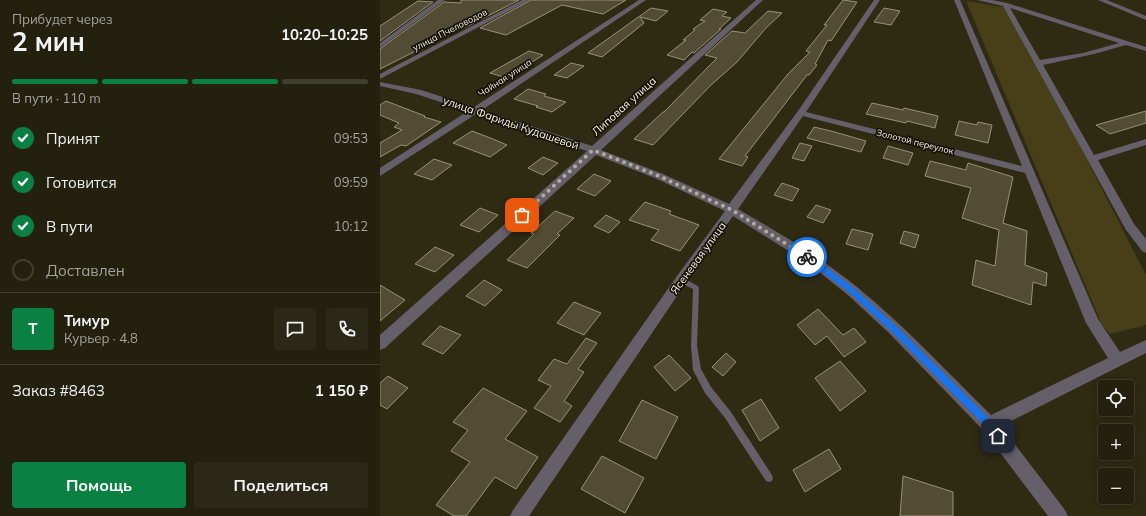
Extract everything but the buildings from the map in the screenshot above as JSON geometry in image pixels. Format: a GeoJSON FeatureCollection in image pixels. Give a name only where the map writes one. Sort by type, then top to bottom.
{"type":"FeatureCollection","features":[{"type":"Feature","properties":{"kind":"street"},"geometry":{"type":"LineString","coordinates":[[380,46],[442,0]]}},
{"type":"Feature","properties":{"kind":"street","name":"улица Пчеловодов"},"geometry":{"type":"LineString","coordinates":[[380,76],[527,0]]}},
{"type":"Feature","properties":{"kind":"street","name":"Чайная улица"},"geometry":{"type":"LineString","coordinates":[[380,173],[643,0]]}},
{"type":"Feature","properties":{"kind":"street","name":"Липовая улица"},"geometry":{"type":"LineString","coordinates":[[380,344],[760,0]]}},
{"type":"Feature","properties":{"kind":"street","name":"Ясеневая улица"},"geometry":{"type":"LineString","coordinates":[[519,516],[681,280],[802,113],[876,0]]}},
{"type":"Feature","properties":{"kind":"street"},"geometry":{"type":"LineString","coordinates":[[957,0],[1093,323],[1117,359]]}},
{"type":"Feature","properties":{"kind":"street"},"geometry":{"type":"LineString","coordinates":[[980,0],[1005,4],[1146,49]]}},
{"type":"Feature","properties":{"kind":"street"},"geometry":{"type":"LineString","coordinates":[[1101,0],[1146,18]]}},
{"type":"Feature","properties":{"kind":"street"},"geometry":{"type":"LineString","coordinates":[[1005,4],[1130,227],[1146,248]]}},
{"type":"Feature","properties":{"kind":"street"},"geometry":{"type":"LineString","coordinates":[[1039,63],[1075,58],[1104,51],[1127,42]]}},
{"type":"Feature","properties":{"kind":"street","name":"улица Фариды Кудашевой"},"geometry":{"type":"LineString","coordinates":[[380,84],[418,92],[474,110],[593,150],[659,176],[732,210],[812,260],[853,291],[894,329],[989,424],[1059,516]]}},
{"type":"Feature","properties":{"kind":"street","name":"Золотой переулок"},"geometry":{"type":"LineString","coordinates":[[802,113],[1029,171]]}},
{"type":"Feature","properties":{"kind":"street"},"geometry":{"type":"LineString","coordinates":[[1091,159],[1146,142]]}},
{"type":"Feature","properties":{"kind":"street"},"geometry":{"type":"LineString","coordinates":[[989,424],[1117,359],[1146,346]]}},
{"type":"Feature","properties":{"kind":"lane"},"geometry":{"type":"LineString","coordinates":[[681,280],[696,288],[694,346],[697,370],[708,390],[728,415],[769,478]]}},
{"type":"Feature","properties":{"kind":"shaded area"},"geometry":{"type":"Polygon","coordinates":[[[966,1],[1009,8],[1146,275],[1146,325],[1110,334],[1102,325],[966,1]]]}},
{"type":"Feature","properties":{"kind":"way so far"},"geometry":{"type":"LineString","coordinates":[[522,215],[593,150],[659,176],[732,210],[807,257]]}},
{"type":"Feature","properties":{"kind":"route"},"geometry":{"type":"LineString","coordinates":[[807,257],[853,291],[894,329],[989,424],[998,436]]}}]}
